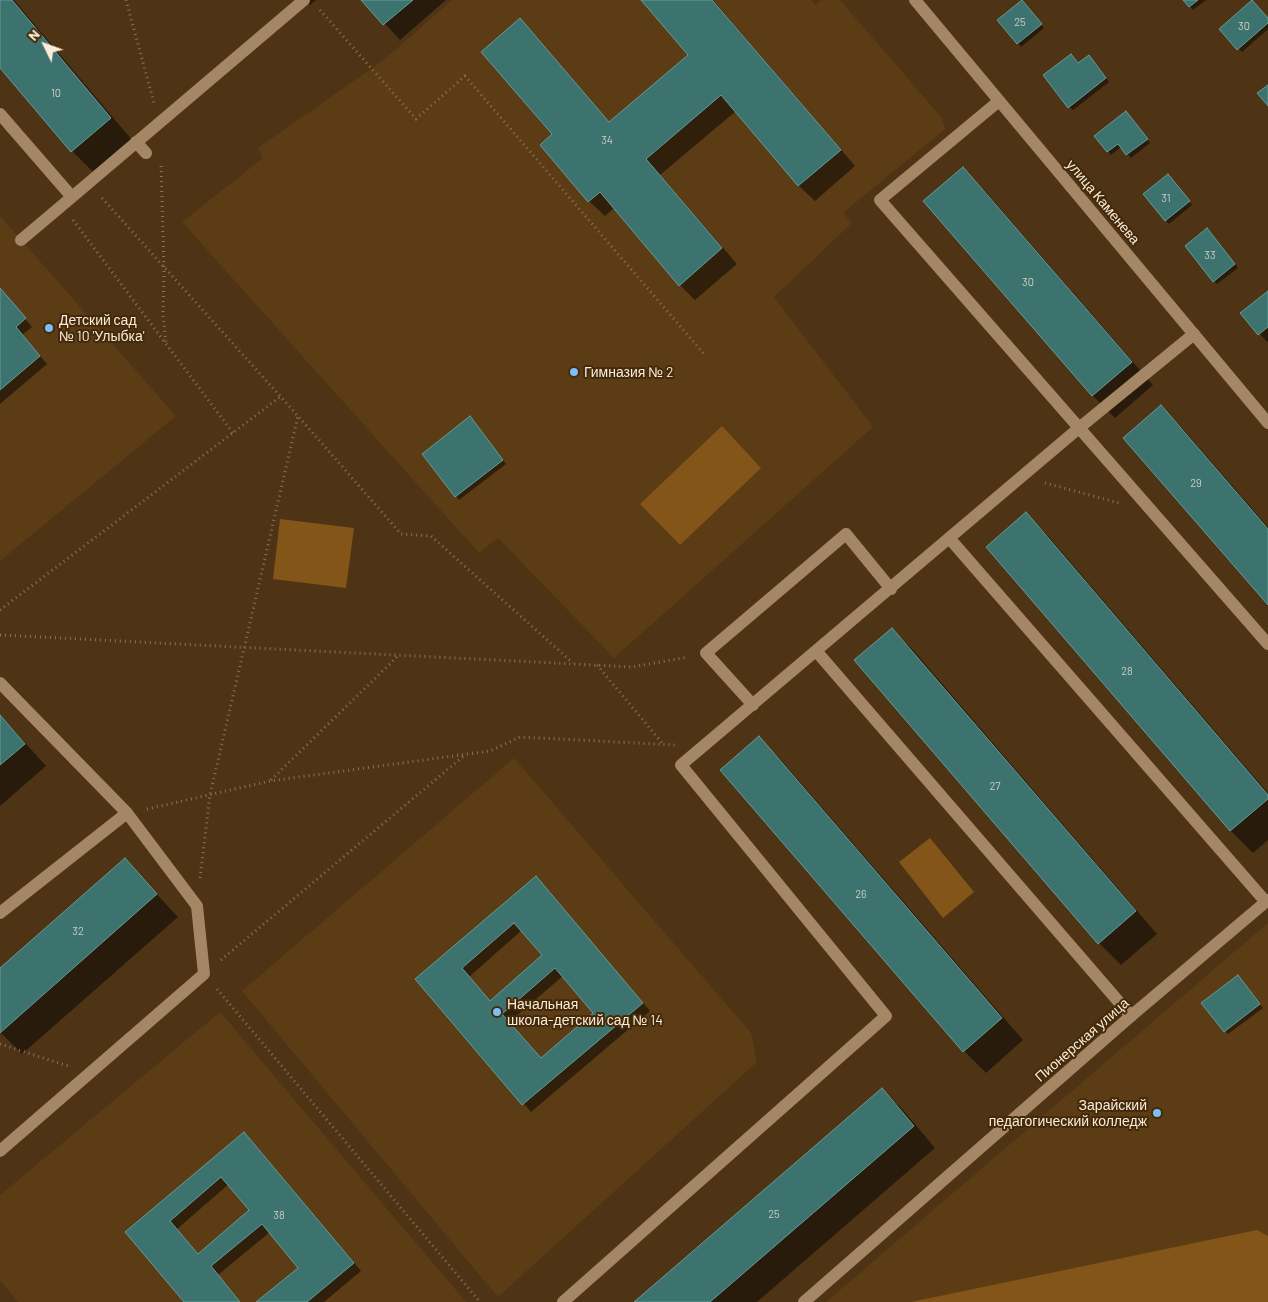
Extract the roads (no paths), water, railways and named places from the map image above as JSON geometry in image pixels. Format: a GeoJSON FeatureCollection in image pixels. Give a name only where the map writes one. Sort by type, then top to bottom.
{"type":"FeatureCollection","features":[{"type":"Feature","properties":{"kind":"main road"},"geometry":{"type":"LineString","coordinates":[[21,240],[304,0]]}},
{"type":"Feature","properties":{"kind":"main road","name":"улица Каменева"},"geometry":{"type":"LineString","coordinates":[[915,0],[1268,423]]}},
{"type":"Feature","properties":{"kind":"main road"},"geometry":{"type":"LineString","coordinates":[[999,101],[880,200],[1268,644]]}},
{"type":"Feature","properties":{"kind":"main road"},"geometry":{"type":"LineString","coordinates":[[0,114],[67,201]]}},
{"type":"Feature","properties":{"kind":"main road"},"geometry":{"type":"LineString","coordinates":[[136,142],[146,153]]}},
{"type":"Feature","properties":{"kind":"main road"},"geometry":{"type":"LineString","coordinates":[[563,1302],[886,1016],[681,765],[817,652],[1079,428],[1194,334]]}},
{"type":"Feature","properties":{"kind":"main road"},"geometry":{"type":"LineString","coordinates":[[753,705],[706,653],[846,534],[891,589]]}},
{"type":"Feature","properties":{"kind":"main road"},"geometry":{"type":"LineString","coordinates":[[950,539],[1267,901]]}},
{"type":"Feature","properties":{"kind":"main road"},"geometry":{"type":"LineString","coordinates":[[817,652],[1131,1016]]}},
{"type":"Feature","properties":{"kind":"main road"},"geometry":{"type":"LineString","coordinates":[[0,683],[127,813],[197,906],[204,974],[0,1151]]}},
{"type":"Feature","properties":{"kind":"main road"},"geometry":{"type":"LineString","coordinates":[[0,912],[127,813]]}},
{"type":"Feature","properties":{"kind":"main road","name":"Пионерская улица"},"geometry":{"type":"LineString","coordinates":[[804,1302],[1131,1016],[1267,901]]}},
{"type":"Feature","properties":{"kind":"place","name":"Детский сад № 10 'Улыбка'"},"geometry":{"type":"Point","coordinates":[49,328]}},
{"type":"Feature","properties":{"kind":"place","name":"Гимназия № 2"},"geometry":{"type":"Point","coordinates":[574,372]}},
{"type":"Feature","properties":{"kind":"place","name":"Начальная школа-детский сад № 14"},"geometry":{"type":"Point","coordinates":[497,1012]}},
{"type":"Feature","properties":{"kind":"place","name":"Зарайский педагогический колледж"},"geometry":{"type":"Point","coordinates":[1157,1113]}}]}
